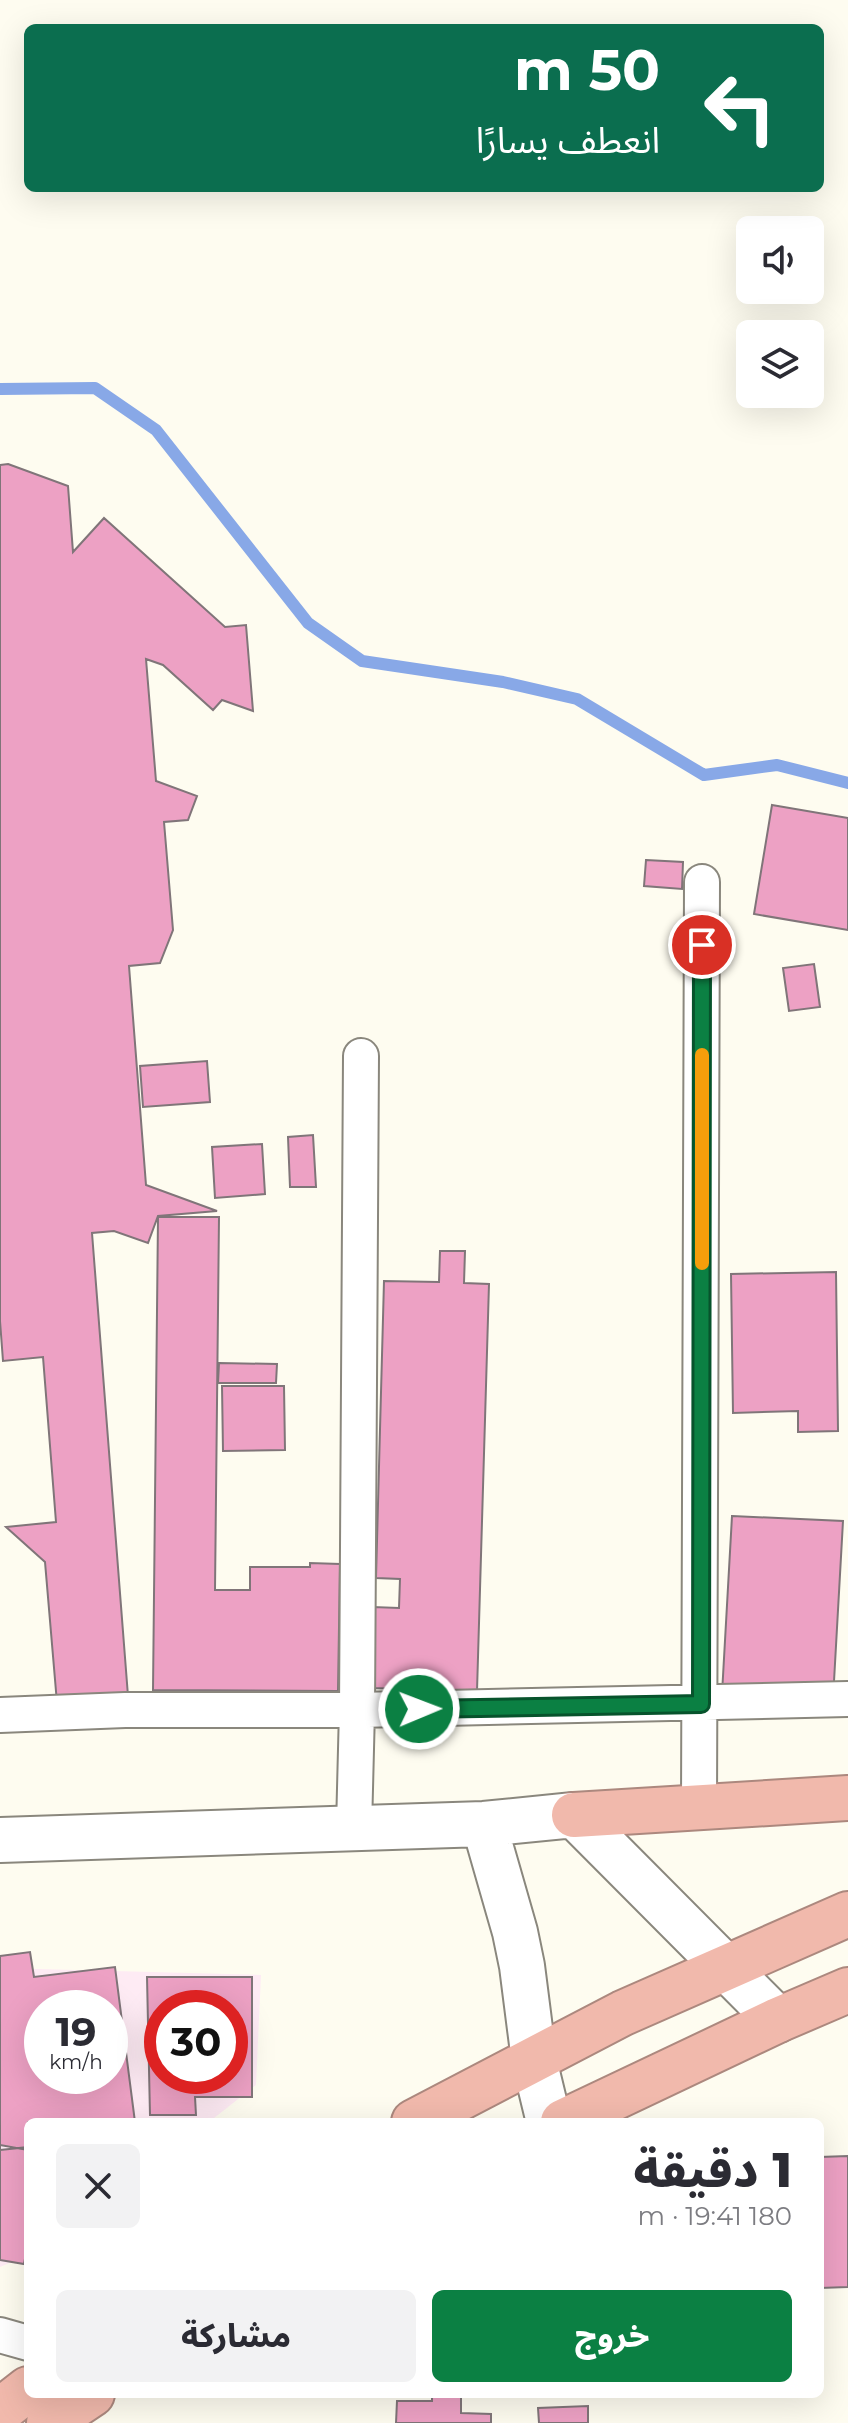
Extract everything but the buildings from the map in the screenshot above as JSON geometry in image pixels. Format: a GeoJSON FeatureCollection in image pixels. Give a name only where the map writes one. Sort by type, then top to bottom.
{"type":"FeatureCollection","features":[{"type":"Feature","properties":{"kind":"highway"},"geometry":{"type":"LineString","coordinates":[[574,1815],[848,1798]]}},
{"type":"Feature","properties":{"kind":"highway"},"geometry":{"type":"LineString","coordinates":[[422,2118],[623,2013],[848,1914]]}},
{"type":"Feature","properties":{"kind":"highway"},"geometry":{"type":"LineString","coordinates":[[571,2118],[848,1990]]}},
{"type":"Feature","properties":{"kind":"highway"},"geometry":{"type":"LineString","coordinates":[[0,2411],[24,2392]]}},
{"type":"Feature","properties":{"kind":"highway"},"geometry":{"type":"LineString","coordinates":[[49,2423],[86,2398]]}},
{"type":"Feature","properties":{"kind":"street"},"geometry":{"type":"LineString","coordinates":[[699,1807],[702,882]]}},
{"type":"Feature","properties":{"kind":"street"},"geometry":{"type":"LineString","coordinates":[[354,1828],[361,1056]]}},
{"type":"Feature","properties":{"kind":"street"},"geometry":{"type":"LineString","coordinates":[[0,1715],[125,1710],[357,1710],[848,1699]]}},
{"type":"Feature","properties":{"kind":"street"},"geometry":{"type":"LineString","coordinates":[[0,1840],[484,1824],[574,1815],[778,2020]]}},
{"type":"Feature","properties":{"kind":"street"},"geometry":{"type":"LineString","coordinates":[[484,1824],[504,1885],[520,1955],[534,2060],[548,2118]]}},
{"type":"Feature","properties":{"kind":"street"},"geometry":{"type":"LineString","coordinates":[[0,2335],[24,2342]]}},
{"type":"Feature","properties":{"kind":"shaded area"},"geometry":{"type":"Polygon","coordinates":[[[0,1968],[261,1975],[256,2085],[248,2091],[248,1990],[144,1990],[144,2094],[245,2094],[214,2118],[24,2118],[24,2257],[0,2267],[0,1968]]]}},
{"type":"Feature","properties":{"kind":"waterway"},"geometry":{"type":"LineString","coordinates":[[0,389],[95,388],[156,430],[308,623],[362,661],[503,682],[577,699],[704,775],[777,765],[848,783]]}},
{"type":"Feature","properties":{"kind":"slow traffic"},"geometry":{"type":"LineString","coordinates":[[702,1055],[702,1263]]}},
{"type":"Feature","properties":{"kind":"route"},"geometry":{"type":"LineString","coordinates":[[419,1709],[701,1704],[702,945]]}}]}
